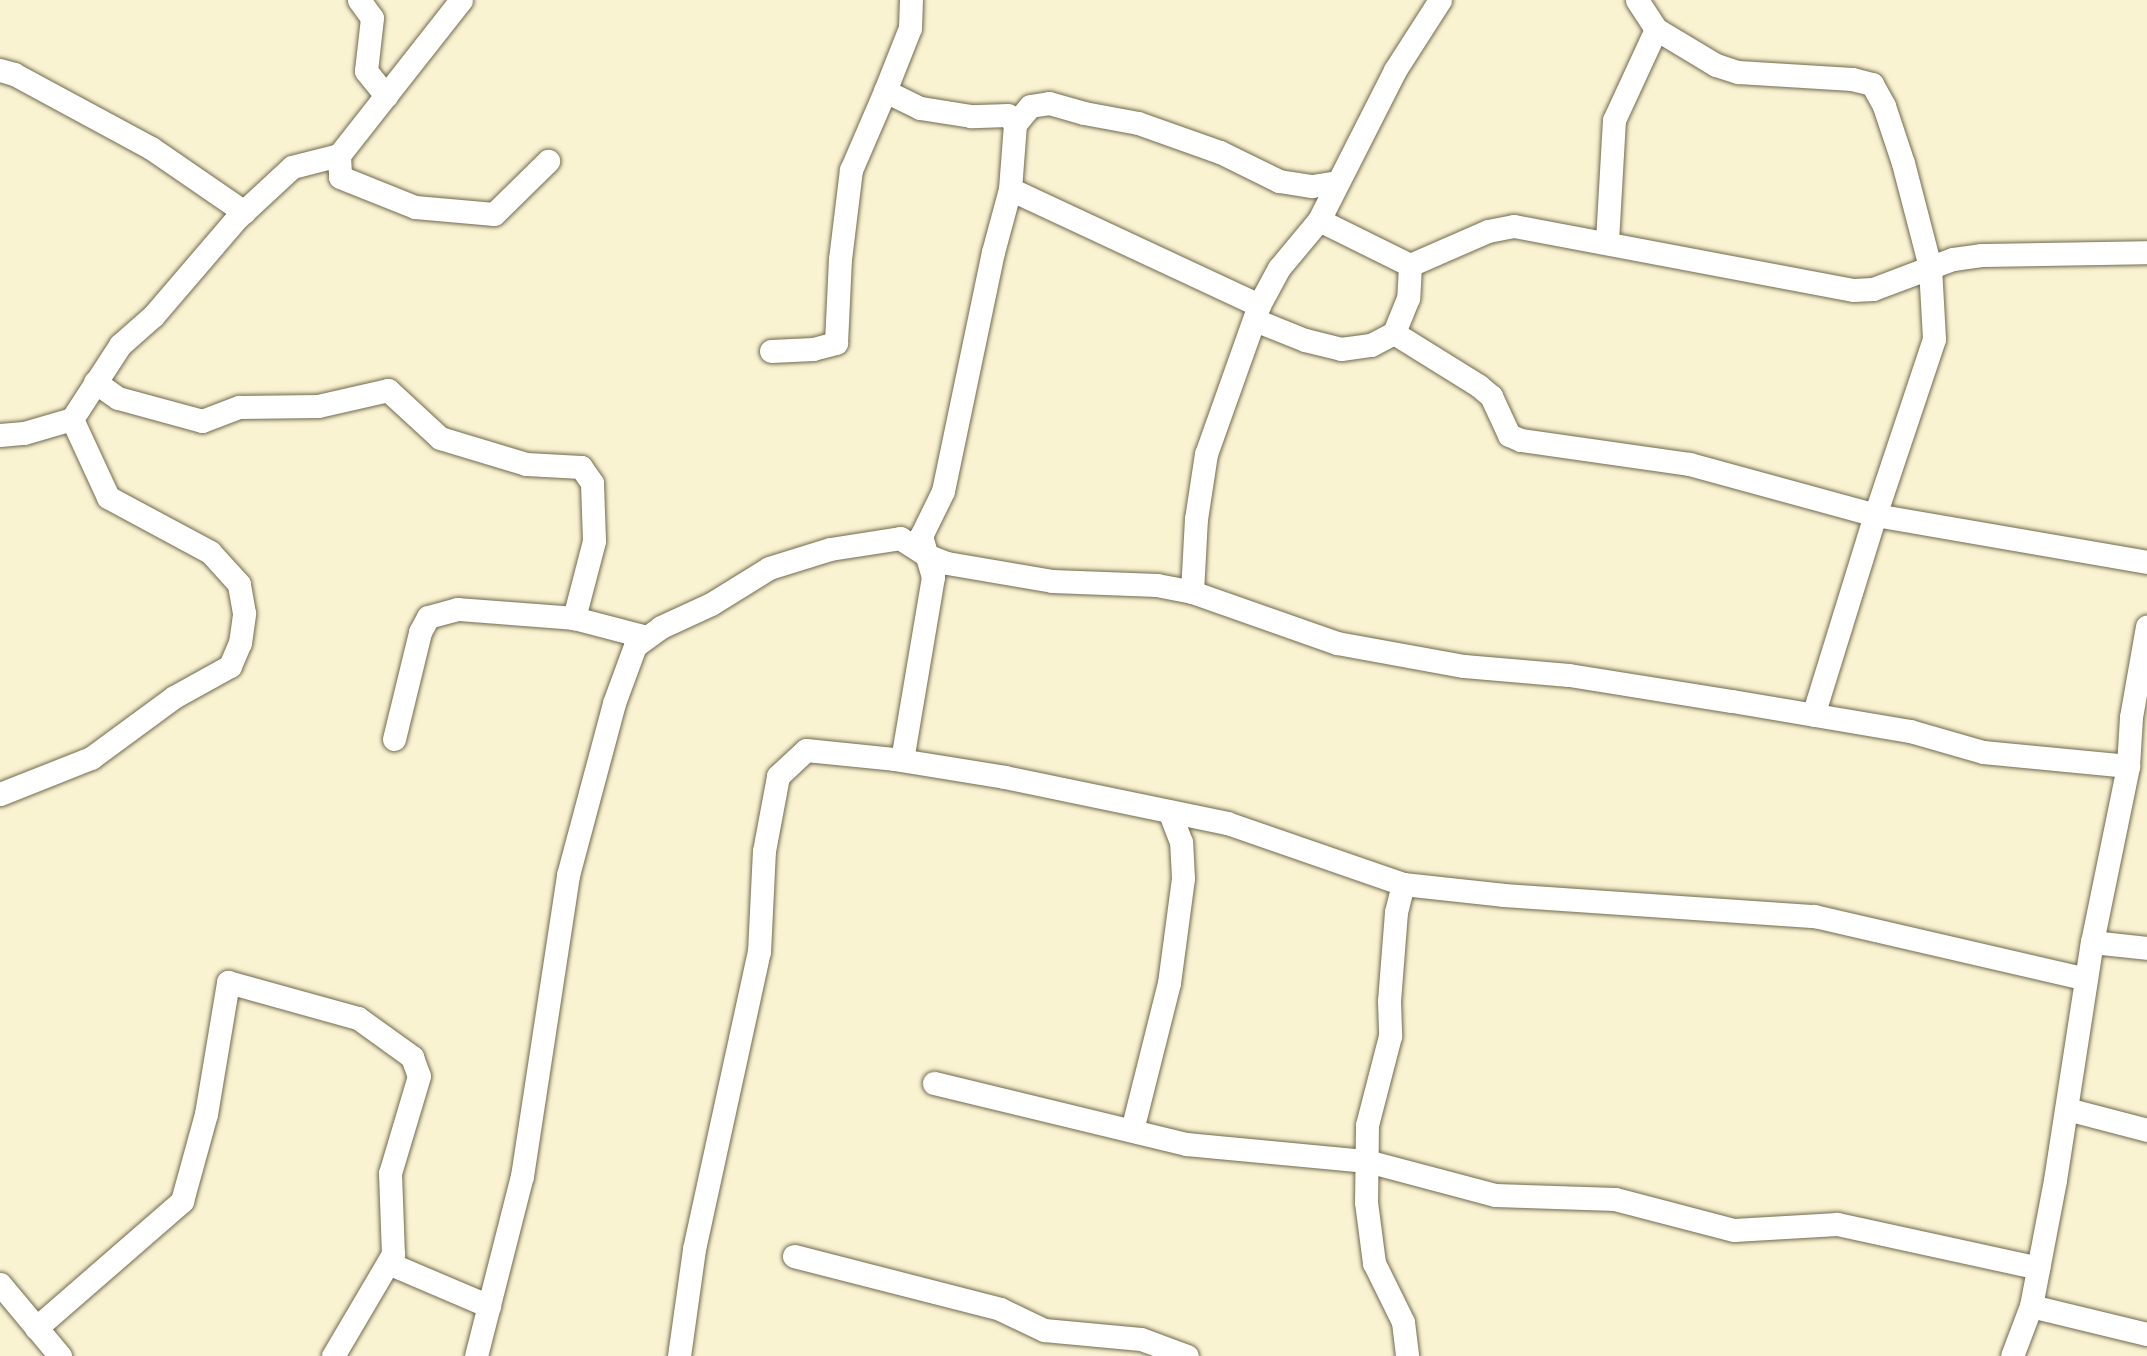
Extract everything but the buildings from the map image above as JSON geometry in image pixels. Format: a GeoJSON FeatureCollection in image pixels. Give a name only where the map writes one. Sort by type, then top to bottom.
{"type":"FeatureCollection","features":[{"type":"Feature","properties":{"kind":"street"},"geometry":{"type":"LineString","coordinates":[[359,0],[372,18],[366,71],[386,96]]}},
{"type":"Feature","properties":{"kind":"street"},"geometry":{"type":"LineString","coordinates":[[0,435],[24,433],[72,419],[120,345],[153,316],[244,212],[292,167],[339,155],[461,0]]}},
{"type":"Feature","properties":{"kind":"street"},"geometry":{"type":"LineString","coordinates":[[771,351],[813,349],[836,343],[840,259],[851,170],[910,28],[911,0]]}},
{"type":"Feature","properties":{"kind":"street"},"geometry":{"type":"LineString","coordinates":[[1192,592],[1206,454],[1257,313],[1279,268],[1319,220],[1395,70],[1440,0]]}},
{"type":"Feature","properties":{"kind":"street"},"geometry":{"type":"LineString","coordinates":[[1637,0],[1656,29],[1716,65],[1738,72],[1852,79],[1872,84],[1884,106],[1903,163],[1930,267],[1934,339],[1875,515],[1813,715]]}},
{"type":"Feature","properties":{"kind":"street"},"geometry":{"type":"LineString","coordinates":[[1607,241],[1614,120],[1656,29]]}},
{"type":"Feature","properties":{"kind":"street"},"geometry":{"type":"LineString","coordinates":[[0,71],[14,74],[150,148],[244,212]]}},
{"type":"Feature","properties":{"kind":"street"},"geometry":{"type":"LineString","coordinates":[[886,91],[920,108],[971,116],[1008,115],[1015,124]]}},
{"type":"Feature","properties":{"kind":"street"},"geometry":{"type":"LineString","coordinates":[[902,760],[933,577],[921,536],[943,491],[993,252],[1010,189],[1015,124],[1030,106],[1049,103],[1084,114],[1138,123],[1220,152],[1279,181],[1312,186],[1336,182]]}},
{"type":"Feature","properties":{"kind":"street"},"geometry":{"type":"LineString","coordinates":[[339,155],[340,177],[415,207],[494,214],[548,161]]}},
{"type":"Feature","properties":{"kind":"street"},"geometry":{"type":"LineString","coordinates":[[1010,189],[1257,313],[1305,340],[1341,349],[1371,345],[1394,333],[1408,298],[1410,265]]}},
{"type":"Feature","properties":{"kind":"street"},"geometry":{"type":"LineString","coordinates":[[1319,220],[1410,265],[1501,226],[1607,241],[1853,290],[1893,283],[1953,259],[1981,255],[2147,252]]}},
{"type":"Feature","properties":{"kind":"street"},"geometry":{"type":"LineString","coordinates":[[1394,333],[1491,396],[1509,435],[1521,440],[1689,464],[1875,515],[2147,562]]}},
{"type":"Feature","properties":{"kind":"street"},"geometry":{"type":"LineString","coordinates":[[95,382],[118,398],[202,421],[239,407],[318,406],[388,390],[440,438],[526,464],[581,467],[592,483],[594,541],[574,618]]}},
{"type":"Feature","properties":{"kind":"street"},"geometry":{"type":"LineString","coordinates":[[0,794],[91,758],[174,697],[230,666],[240,643],[244,613],[239,584],[211,552],[108,497],[72,419]]}},
{"type":"Feature","properties":{"kind":"street"},"geometry":{"type":"LineString","coordinates":[[476,1356],[522,1176],[568,875],[614,704],[635,646],[769,568],[830,549],[900,538],[926,555],[947,563],[1052,581],[1157,585],[1192,592],[1337,643],[1464,666],[1569,675],[1910,731],[1983,752],[2128,766]]}},
{"type":"Feature","properties":{"kind":"street"},"geometry":{"type":"LineString","coordinates":[[394,739],[420,632],[428,617],[458,609],[574,618],[647,637]]}},
{"type":"Feature","properties":{"kind":"street"},"geometry":{"type":"LineString","coordinates":[[2012,1356],[2031,1306],[2067,1109],[2092,942],[2128,766],[2138,732],[2147,626]]}},
{"type":"Feature","properties":{"kind":"street"},"geometry":{"type":"LineString","coordinates":[[679,1356],[694,1249],[759,952],[764,851],[778,776],[806,750],[902,760],[1227,823],[1403,884],[1504,895],[1814,916],[2086,979]]}},
{"type":"Feature","properties":{"kind":"street"},"geometry":{"type":"LineString","coordinates":[[1132,1130],[1169,984],[1183,878],[1181,842],[1169,811]]}},
{"type":"Feature","properties":{"kind":"street"},"geometry":{"type":"LineString","coordinates":[[1403,884],[1396,912],[1389,1001],[1390,1036],[1367,1125],[1366,1202],[1374,1263],[1402,1322],[1407,1356]]}},
{"type":"Feature","properties":{"kind":"street"},"geometry":{"type":"LineString","coordinates":[[2092,942],[2147,947]]}},
{"type":"Feature","properties":{"kind":"street"},"geometry":{"type":"LineString","coordinates":[[36,1328],[183,1201],[206,1114],[228,982],[358,1018],[412,1057],[419,1076],[390,1173],[393,1254],[333,1356]]}},
{"type":"Feature","properties":{"kind":"street"},"geometry":{"type":"LineString","coordinates":[[934,1083],[1031,1109],[1186,1144],[1367,1161],[1495,1195],[1615,1199],[1734,1230],[1837,1224],[2038,1268]]}},
{"type":"Feature","properties":{"kind":"street"},"geometry":{"type":"LineString","coordinates":[[2067,1109],[2147,1130]]}},
{"type":"Feature","properties":{"kind":"street"},"geometry":{"type":"LineString","coordinates":[[794,1255],[1000,1309],[1044,1330],[1140,1339],[1187,1356]]}},
{"type":"Feature","properties":{"kind":"street"},"geometry":{"type":"LineString","coordinates":[[388,1263],[489,1306]]}},
{"type":"Feature","properties":{"kind":"street"},"geometry":{"type":"LineString","coordinates":[[0,1284],[60,1356]]}},
{"type":"Feature","properties":{"kind":"street"},"geometry":{"type":"LineString","coordinates":[[2031,1306],[2147,1334]]}}]}
